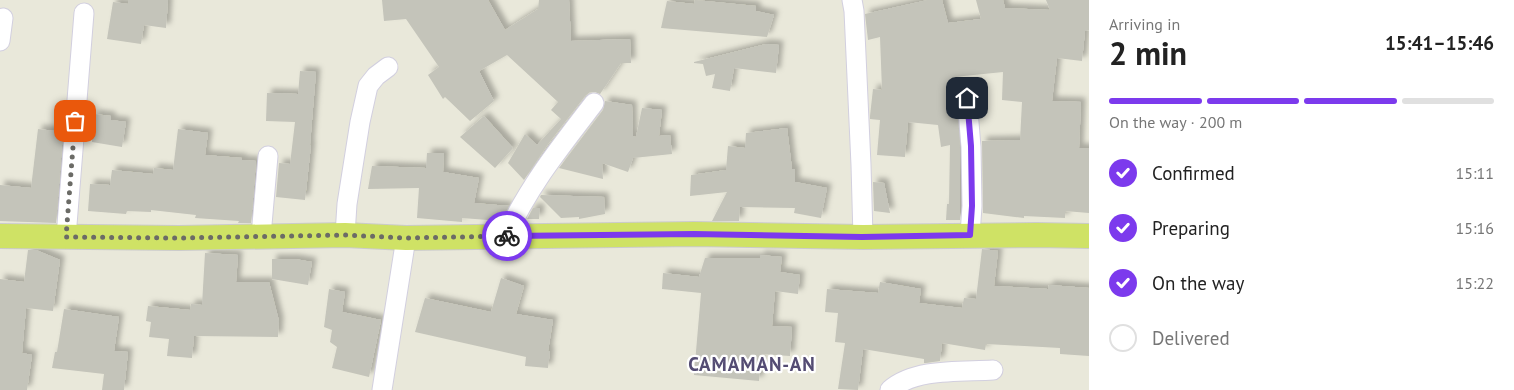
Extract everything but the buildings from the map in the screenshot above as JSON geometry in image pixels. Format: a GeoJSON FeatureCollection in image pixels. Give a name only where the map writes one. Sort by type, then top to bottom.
{"type":"FeatureCollection","features":[{"type":"Feature","properties":{"kind":"main road"},"geometry":{"type":"LineString","coordinates":[[0,236],[179,238],[345,235],[406,238],[694,234],[862,237],[970,235],[1089,236]]}},
{"type":"Feature","properties":{"kind":"street"},"geometry":{"type":"LineString","coordinates":[[852,0],[858,86],[862,237]]}},
{"type":"Feature","properties":{"kind":"street"},"geometry":{"type":"LineString","coordinates":[[66,237],[84,13]]}},
{"type":"Feature","properties":{"kind":"street"},"geometry":{"type":"LineString","coordinates":[[0,41],[4,18]]}},
{"type":"Feature","properties":{"kind":"street"},"geometry":{"type":"LineString","coordinates":[[345,235],[347,204],[360,122],[368,86],[376,76],[388,67]]}},
{"type":"Feature","properties":{"kind":"street"},"geometry":{"type":"LineString","coordinates":[[967,98],[971,146],[972,206],[970,235]]}},
{"type":"Feature","properties":{"kind":"street"},"geometry":{"type":"LineString","coordinates":[[506,236],[528,192],[594,103]]}},
{"type":"Feature","properties":{"kind":"street"},"geometry":{"type":"LineString","coordinates":[[262,236],[268,156]]}},
{"type":"Feature","properties":{"kind":"street"},"geometry":{"type":"LineString","coordinates":[[382,390],[406,238]]}},
{"type":"Feature","properties":{"kind":"street"},"geometry":{"type":"LineString","coordinates":[[890,390],[898,383],[931,373],[993,370]]}},
{"type":"Feature","properties":{"kind":"way so far"},"geometry":{"type":"LineString","coordinates":[[75,121],[66,237],[179,238],[345,235],[406,238],[507,236]]}},
{"type":"Feature","properties":{"kind":"district","name":"CAMAMAN-AN"},"geometry":{"type":"Point","coordinates":[752,364]}},
{"type":"Feature","properties":{"kind":"route"},"geometry":{"type":"LineString","coordinates":[[507,236],[694,234],[862,237],[970,235],[972,206],[971,146],[967,98]]}}]}
